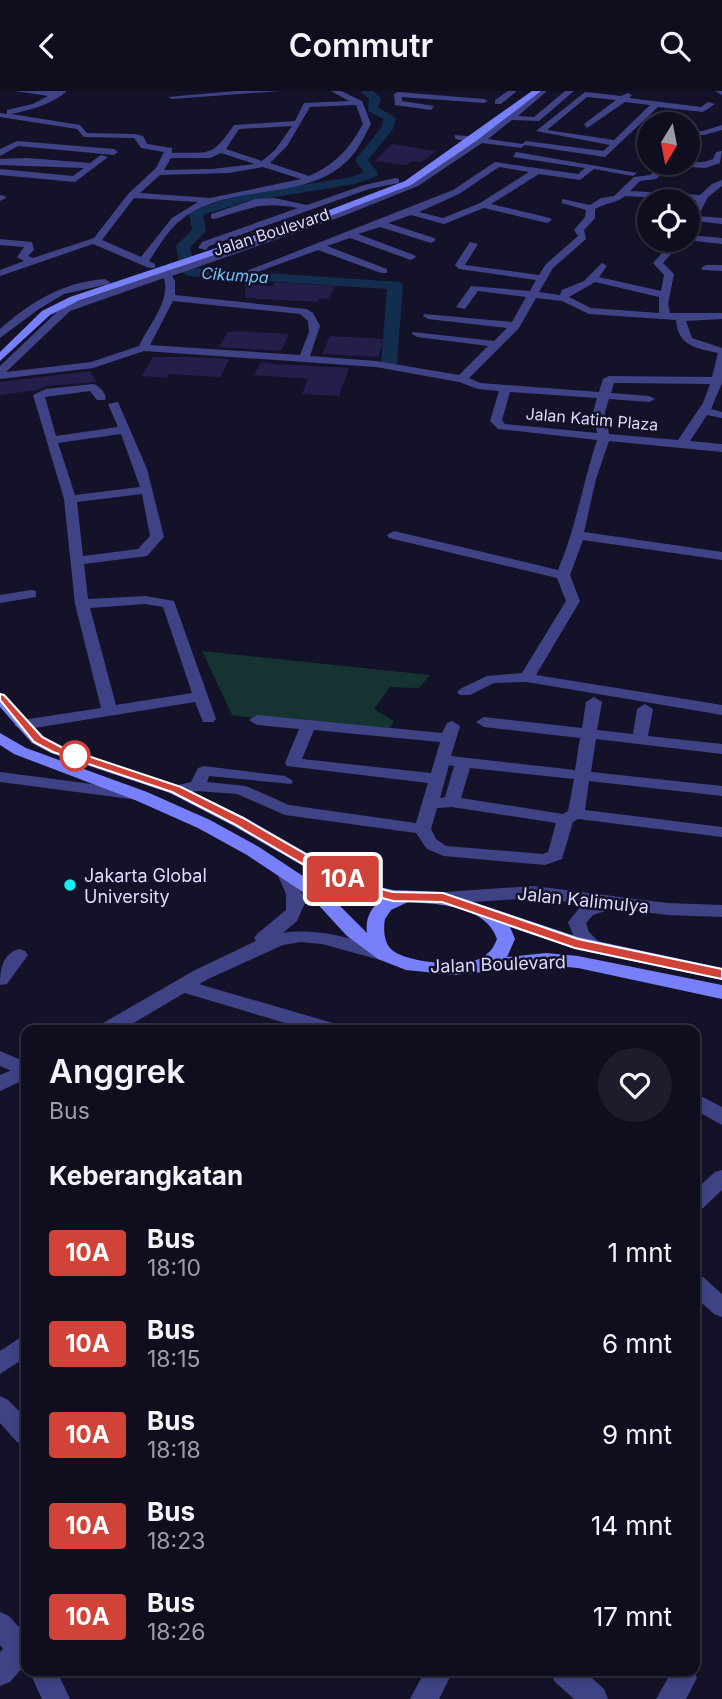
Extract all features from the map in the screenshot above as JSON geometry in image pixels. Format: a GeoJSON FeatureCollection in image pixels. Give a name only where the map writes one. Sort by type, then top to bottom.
{"type":"FeatureCollection","features":[{"type":"Feature","properties":{"kind":"main road"},"geometry":{"type":"LineString","coordinates":[[396,181],[457,138],[496,102],[522,91]]}},
{"type":"Feature","properties":{"kind":"main road","name":"Jalan Boulevard"},"geometry":{"type":"LineString","coordinates":[[0,358],[46,313],[74,299],[204,250],[408,183],[475,141],[537,91]]}},
{"type":"Feature","properties":{"kind":"main road","name":"Jalan Boulevard"},"geometry":{"type":"LineString","coordinates":[[0,342],[40,307],[147,264],[204,250]]}},
{"type":"Feature","properties":{"kind":"main road"},"geometry":{"type":"LineString","coordinates":[[0,698],[38,740],[57,750],[176,790]]}},
{"type":"Feature","properties":{"kind":"main road","name":"Jalan Boulevard"},"geometry":{"type":"LineString","coordinates":[[0,738],[20,751],[141,796],[204,824],[285,871],[318,894],[344,924],[384,955],[412,966],[455,969],[546,959],[578,962],[722,992]]}},
{"type":"Feature","properties":{"kind":"main road","name":"Jalan Boulevard"},"geometry":{"type":"LineString","coordinates":[[176,790],[238,821],[325,871],[380,894],[443,898],[596,948],[722,974]]}},
{"type":"Feature","properties":{"kind":"main road"},"geometry":{"type":"LineString","coordinates":[[384,955],[375,937],[375,920],[390,902],[406,897]]}},
{"type":"Feature","properties":{"kind":"main road"},"geometry":{"type":"LineString","coordinates":[[479,967],[499,955],[506,939],[503,930],[485,912]]}},
{"type":"Feature","properties":{"kind":"street"},"geometry":{"type":"LineString","coordinates":[[19,91],[61,93]]}},
{"type":"Feature","properties":{"kind":"street"},"geometry":{"type":"LineString","coordinates":[[172,97],[276,91]]}},
{"type":"Feature","properties":{"kind":"street"},"geometry":{"type":"LineString","coordinates":[[132,195],[211,200],[299,185],[338,167],[363,135],[367,124],[359,103],[335,91]]}},
{"type":"Feature","properties":{"kind":"street"},"geometry":{"type":"LineString","coordinates":[[459,97],[468,91]]}},
{"type":"Feature","properties":{"kind":"street"},"geometry":{"type":"LineString","coordinates":[[431,108],[398,103],[398,94],[496,102],[513,91]]}},
{"type":"Feature","properties":{"kind":"street"},"geometry":{"type":"LineString","coordinates":[[475,141],[496,129],[543,91]]}},
{"type":"Feature","properties":{"kind":"street"},"geometry":{"type":"LineString","coordinates":[[510,118],[536,119],[570,91]]}},
{"type":"Feature","properties":{"kind":"street"},"geometry":{"type":"LineString","coordinates":[[577,125],[592,127],[633,91]]}},
{"type":"Feature","properties":{"kind":"street"},"geometry":{"type":"LineString","coordinates":[[0,115],[36,106],[61,93]]}},
{"type":"Feature","properties":{"kind":"street"},"geometry":{"type":"LineString","coordinates":[[249,272],[373,227],[450,194],[498,164],[587,93],[703,110],[710,102],[698,98]]}},
{"type":"Feature","properties":{"kind":"street"},"geometry":{"type":"LineString","coordinates":[[498,164],[580,177],[656,103],[669,95]]}},
{"type":"Feature","properties":{"kind":"street"},"geometry":{"type":"LineString","coordinates":[[157,172],[193,174],[264,164],[298,123],[308,104],[359,103]]}},
{"type":"Feature","properties":{"kind":"street"},"geometry":{"type":"LineString","coordinates":[[0,115],[80,127],[84,135],[135,136],[140,138],[144,146],[169,150],[157,172],[132,195],[96,241]]}},
{"type":"Feature","properties":{"kind":"street"},"geometry":{"type":"LineString","coordinates":[[554,122],[566,123]]}},
{"type":"Feature","properties":{"kind":"street"},"geometry":{"type":"LineString","coordinates":[[221,150],[237,127],[298,123]]}},
{"type":"Feature","properties":{"kind":"street"},"geometry":{"type":"LineString","coordinates":[[700,133],[722,127]]}},
{"type":"Feature","properties":{"kind":"street"},"geometry":{"type":"LineString","coordinates":[[496,129],[512,131]]}},
{"type":"Feature","properties":{"kind":"street"},"geometry":{"type":"LineString","coordinates":[[609,129],[627,131]]}},
{"type":"Feature","properties":{"kind":"street"},"geometry":{"type":"LineString","coordinates":[[540,131],[616,143]]}},
{"type":"Feature","properties":{"kind":"street"},"geometry":{"type":"LineString","coordinates":[[457,138],[518,148],[548,146],[605,154]]}},
{"type":"Feature","properties":{"kind":"street"},"geometry":{"type":"LineString","coordinates":[[0,159],[14,144],[114,152]]}},
{"type":"Feature","properties":{"kind":"street"},"geometry":{"type":"LineString","coordinates":[[711,145],[722,146]]}},
{"type":"Feature","properties":{"kind":"street"},"geometry":{"type":"LineString","coordinates":[[37,158],[52,146]]}},
{"type":"Feature","properties":{"kind":"street"},"geometry":{"type":"LineString","coordinates":[[532,158],[548,146]]}},
{"type":"Feature","properties":{"kind":"street"},"geometry":{"type":"LineString","coordinates":[[518,148],[532,158],[633,173]]}},
{"type":"Feature","properties":{"kind":"street"},"geometry":{"type":"LineString","coordinates":[[168,156],[200,156],[221,150],[312,180]]}},
{"type":"Feature","properties":{"kind":"street"},"geometry":{"type":"LineString","coordinates":[[62,163],[74,154]]}},
{"type":"Feature","properties":{"kind":"street"},"geometry":{"type":"LineString","coordinates":[[700,165],[714,163],[719,154],[722,154]]}},
{"type":"Feature","properties":{"kind":"street"},"geometry":{"type":"LineString","coordinates":[[0,172],[75,179],[103,157]]}},
{"type":"Feature","properties":{"kind":"street"},"geometry":{"type":"LineString","coordinates":[[0,159],[93,166]]}},
{"type":"Feature","properties":{"kind":"street"},"geometry":{"type":"LineString","coordinates":[[410,212],[443,221],[537,171]]}},
{"type":"Feature","properties":{"kind":"street"},"geometry":{"type":"LineString","coordinates":[[700,174],[722,180]]}},
{"type":"Feature","properties":{"kind":"street"},"geometry":{"type":"LineString","coordinates":[[565,201],[591,208],[625,193],[637,179],[655,175]]}},
{"type":"Feature","properties":{"kind":"street"},"geometry":{"type":"LineString","coordinates":[[700,201],[722,180]]}},
{"type":"Feature","properties":{"kind":"street"},"geometry":{"type":"LineString","coordinates":[[0,374],[66,309],[166,274],[316,212],[367,187],[396,181]]}},
{"type":"Feature","properties":{"kind":"street"},"geometry":{"type":"LineString","coordinates":[[0,182],[26,185]]}},
{"type":"Feature","properties":{"kind":"street"},"geometry":{"type":"LineString","coordinates":[[625,193],[703,198]]}},
{"type":"Feature","properties":{"kind":"street"},"geometry":{"type":"LineString","coordinates":[[450,194],[463,196]]}},
{"type":"Feature","properties":{"kind":"street"},"geometry":{"type":"LineString","coordinates":[[0,273],[96,241],[147,264],[181,215],[211,200]]}},
{"type":"Feature","properties":{"kind":"street"},"geometry":{"type":"LineString","coordinates":[[214,216],[256,202],[274,201],[349,222],[398,230],[431,240]]}},
{"type":"Feature","properties":{"kind":"street"},"geometry":{"type":"LineString","coordinates":[[482,202],[547,220]]}},
{"type":"Feature","properties":{"kind":"street"},"geometry":{"type":"LineString","coordinates":[[461,379],[515,326],[533,296],[540,278],[583,237],[579,230],[590,218],[591,208]]}},
{"type":"Feature","properties":{"kind":"street"},"geometry":{"type":"LineString","coordinates":[[700,222],[722,221]]}},
{"type":"Feature","properties":{"kind":"street"},"geometry":{"type":"LineString","coordinates":[[368,241],[398,230]]}},
{"type":"Feature","properties":{"kind":"street"},"geometry":{"type":"LineString","coordinates":[[351,235],[411,257]]}},
{"type":"Feature","properties":{"kind":"street"},"geometry":{"type":"LineString","coordinates":[[700,240],[722,241]]}},
{"type":"Feature","properties":{"kind":"street"},"geometry":{"type":"LineString","coordinates":[[0,242],[29,244],[29,250],[22,257],[33,261]]}},
{"type":"Feature","properties":{"kind":"street"},"geometry":{"type":"LineString","coordinates":[[472,244],[460,265],[540,278]]}},
{"type":"Feature","properties":{"kind":"street"},"geometry":{"type":"LineString","coordinates":[[320,247],[384,271]]}},
{"type":"Feature","properties":{"kind":"street"},"geometry":{"type":"LineString","coordinates":[[665,316],[669,274],[658,263],[668,252]]}},
{"type":"Feature","properties":{"kind":"street"},"geometry":{"type":"LineString","coordinates":[[489,271],[496,260]]}},
{"type":"Feature","properties":{"kind":"street"},"geometry":{"type":"LineString","coordinates":[[564,298],[566,292],[580,289],[594,279],[603,266]]}},
{"type":"Feature","properties":{"kind":"street"},"geometry":{"type":"LineString","coordinates":[[706,268],[722,268]]}},
{"type":"Feature","properties":{"kind":"street"},"geometry":{"type":"LineString","coordinates":[[143,348],[170,298],[172,282],[166,274]]}},
{"type":"Feature","properties":{"kind":"street"},"geometry":{"type":"LineString","coordinates":[[594,279],[665,295]]}},
{"type":"Feature","properties":{"kind":"street"},"geometry":{"type":"LineString","coordinates":[[0,335],[42,300],[82,285],[105,282]]}},
{"type":"Feature","properties":{"kind":"street"},"geometry":{"type":"LineString","coordinates":[[461,307],[475,288],[564,298],[589,311],[684,317],[722,316]]}},
{"type":"Feature","properties":{"kind":"street"},"geometry":{"type":"LineString","coordinates":[[170,298],[303,311],[311,315],[315,324],[313,340],[304,358]]}},
{"type":"Feature","properties":{"kind":"street"},"geometry":{"type":"LineString","coordinates":[[428,316],[515,326]]}},
{"type":"Feature","properties":{"kind":"street"},"geometry":{"type":"LineString","coordinates":[[682,444],[703,411],[717,381],[722,353],[686,341],[681,335],[681,320],[684,317]]}},
{"type":"Feature","properties":{"kind":"street"},"geometry":{"type":"LineString","coordinates":[[417,334],[494,344]]}},
{"type":"Feature","properties":{"kind":"street"},"geometry":{"type":"LineString","coordinates":[[0,374],[93,365],[143,348],[376,364],[461,379],[478,386],[649,398]]}},
{"type":"Feature","properties":{"kind":"street"},"geometry":{"type":"LineString","coordinates":[[527,678],[573,601],[563,575],[578,535],[590,479],[604,437],[599,412],[609,379],[653,381],[674,377],[717,381]]}},
{"type":"Feature","properties":{"kind":"street"},"geometry":{"type":"LineString","coordinates":[[102,398],[93,387],[39,395],[70,499],[82,604],[110,712]]}},
{"type":"Feature","properties":{"kind":"street","name":"Jalan Katim Plaza"},"geometry":{"type":"LineString","coordinates":[[505,388],[497,425],[722,448]]}},
{"type":"Feature","properties":{"kind":"street"},"geometry":{"type":"LineString","coordinates":[[76,561],[142,553],[157,537],[126,430],[114,404]]}},
{"type":"Feature","properties":{"kind":"street"},"geometry":{"type":"LineString","coordinates":[[703,411],[722,415]]}},
{"type":"Feature","properties":{"kind":"street"},"geometry":{"type":"LineString","coordinates":[[51,440],[126,430]]}},
{"type":"Feature","properties":{"kind":"street"},"geometry":{"type":"LineString","coordinates":[[70,499],[145,490]]}},
{"type":"Feature","properties":{"kind":"street"},"geometry":{"type":"LineString","coordinates":[[394,535],[563,575]]}},
{"type":"Feature","properties":{"kind":"street"},"geometry":{"type":"LineString","coordinates":[[578,535],[722,556]]}},
{"type":"Feature","properties":{"kind":"street"},"geometry":{"type":"LineString","coordinates":[[0,599],[31,594]]}},
{"type":"Feature","properties":{"kind":"street"},"geometry":{"type":"LineString","coordinates":[[82,604],[145,600],[169,604],[208,719]]}},
{"type":"Feature","properties":{"kind":"street"},"geometry":{"type":"LineString","coordinates":[[465,692],[483,680],[496,677],[527,678],[722,710]]}},
{"type":"Feature","properties":{"kind":"street"},"geometry":{"type":"LineString","coordinates":[[22,725],[201,696]]}},
{"type":"Feature","properties":{"kind":"street"},"geometry":{"type":"LineString","coordinates":[[257,720],[308,726],[451,732],[423,829],[428,842],[443,851],[545,860],[556,855],[570,817],[582,778],[594,702]]}},
{"type":"Feature","properties":{"kind":"street"},"geometry":{"type":"LineString","coordinates":[[640,740],[645,709]]}},
{"type":"Feature","properties":{"kind":"street"},"geometry":{"type":"LineString","coordinates":[[484,722],[722,749]]}},
{"type":"Feature","properties":{"kind":"street"},"geometry":{"type":"LineString","coordinates":[[277,805],[308,726]]}},
{"type":"Feature","properties":{"kind":"street"},"geometry":{"type":"LineString","coordinates":[[443,760],[582,778],[722,791]]}},
{"type":"Feature","properties":{"kind":"street"},"geometry":{"type":"LineString","coordinates":[[293,763],[437,779]]}},
{"type":"Feature","properties":{"kind":"street"},"geometry":{"type":"LineString","coordinates":[[452,802],[463,763]]}},
{"type":"Feature","properties":{"kind":"street"},"geometry":{"type":"LineString","coordinates":[[197,786],[204,771],[285,781]]}},
{"type":"Feature","properties":{"kind":"street"},"geometry":{"type":"LineString","coordinates":[[0,777],[141,796]]}},
{"type":"Feature","properties":{"kind":"street"},"geometry":{"type":"LineString","coordinates":[[176,790],[197,786],[240,789],[285,810],[423,829]]}},
{"type":"Feature","properties":{"kind":"street"},"geometry":{"type":"LineString","coordinates":[[432,803],[452,802],[722,832]]}},
{"type":"Feature","properties":{"kind":"street"},"geometry":{"type":"LineString","coordinates":[[242,956],[282,926],[296,908],[298,893],[285,871]]}},
{"type":"Feature","properties":{"kind":"street","name":"Jalan Kalimulya"},"geometry":{"type":"LineString","coordinates":[[443,898],[534,892],[628,905],[722,912]]}},
{"type":"Feature","properties":{"kind":"street"},"geometry":{"type":"LineString","coordinates":[[596,948],[577,928],[580,916],[597,907],[628,905]]}},
{"type":"Feature","properties":{"kind":"street"},"geometry":{"type":"LineString","coordinates":[[116,1025],[272,941],[304,936],[326,938],[384,955]]}},
{"type":"Feature","properties":{"kind":"street"},"geometry":{"type":"LineString","coordinates":[[0,979],[19,955]]}},
{"type":"Feature","properties":{"kind":"street"},"geometry":{"type":"LineString","coordinates":[[185,986],[316,1025]]}},
{"type":"Feature","properties":{"kind":"street"},"geometry":{"type":"LineString","coordinates":[[0,1058],[21,1068]]}},
{"type":"Feature","properties":{"kind":"street"},"geometry":{"type":"LineString","coordinates":[[0,1084],[21,1073]]}},
{"type":"Feature","properties":{"kind":"street"},"geometry":{"type":"LineString","coordinates":[[700,1103],[722,1117]]}},
{"type":"Feature","properties":{"kind":"street"},"geometry":{"type":"LineString","coordinates":[[700,1194],[722,1178]]}},
{"type":"Feature","properties":{"kind":"street"},"geometry":{"type":"LineString","coordinates":[[700,1288],[722,1307]]}},
{"type":"Feature","properties":{"kind":"street"},"geometry":{"type":"LineString","coordinates":[[0,1364],[21,1348]]}},
{"type":"Feature","properties":{"kind":"street"},"geometry":{"type":"LineString","coordinates":[[0,1407],[21,1429]]}},
{"type":"Feature","properties":{"kind":"street"},"geometry":{"type":"LineString","coordinates":[[0,1625],[21,1650]]}},
{"type":"Feature","properties":{"kind":"street"},"geometry":{"type":"LineString","coordinates":[[0,1672],[21,1654]]}},
{"type":"Feature","properties":{"kind":"street"},"geometry":{"type":"LineString","coordinates":[[44,1676],[56,1699]]}},
{"type":"Feature","properties":{"kind":"street"},"geometry":{"type":"LineString","coordinates":[[424,1699],[437,1676]]}},
{"type":"Feature","properties":{"kind":"street"},"geometry":{"type":"LineString","coordinates":[[569,1676],[594,1699]]}},
{"type":"Feature","properties":{"kind":"green space"},"geometry":{"type":"Polygon","coordinates":[[[202,651],[430,675],[419,688],[390,687],[374,709],[394,721],[386,736],[232,715],[202,651]]]}},
{"type":"Feature","properties":{"kind":"building"},"geometry":{"type":"Polygon","coordinates":[[[392,144],[436,151],[421,162],[413,161],[406,165],[375,161],[392,144]]]}},
{"type":"Feature","properties":{"kind":"building"},"geometry":{"type":"Polygon","coordinates":[[[275,282],[335,286],[328,299],[320,298],[318,302],[246,298],[244,284],[273,286],[275,282]]]}},
{"type":"Feature","properties":{"kind":"building"},"geometry":{"type":"Polygon","coordinates":[[[228,332],[289,334],[281,351],[219,347],[228,332]]]}},
{"type":"Feature","properties":{"kind":"building"},"geometry":{"type":"Polygon","coordinates":[[[330,336],[384,339],[378,357],[322,354],[330,336]]]}},
{"type":"Feature","properties":{"kind":"building"},"geometry":{"type":"Polygon","coordinates":[[[153,357],[229,359],[220,377],[169,374],[167,378],[142,376],[153,357]]]}},
{"type":"Feature","properties":{"kind":"building"},"geometry":{"type":"Polygon","coordinates":[[[261,362],[349,368],[339,396],[302,394],[308,379],[254,375],[261,362]]]}},
{"type":"Feature","properties":{"kind":"building"},"geometry":{"type":"Polygon","coordinates":[[[90,371],[96,382],[46,386],[37,390],[0,395],[0,382],[90,371]]]}},
{"type":"Feature","properties":{"kind":"waterway","name":"Cikumpa"},"geometry":{"type":"LineString","coordinates":[[366,91],[375,98],[372,108],[390,118],[387,129],[361,160],[372,173],[355,180],[243,198],[196,213],[199,231],[183,246],[188,272],[395,285],[389,364]]}},
{"type":"Feature","properties":{"kind":"bus line","name":"10A"},"geometry":{"type":"LineString","coordinates":[[0,698],[38,740],[57,750],[176,790],[238,821],[325,871],[365,889],[393,896],[443,898],[575,943],[722,974]]}},
{"type":"Feature","properties":{"kind":"place","name":"Jakarta Global University"},"geometry":{"type":"Point","coordinates":[70,885]}}]}
